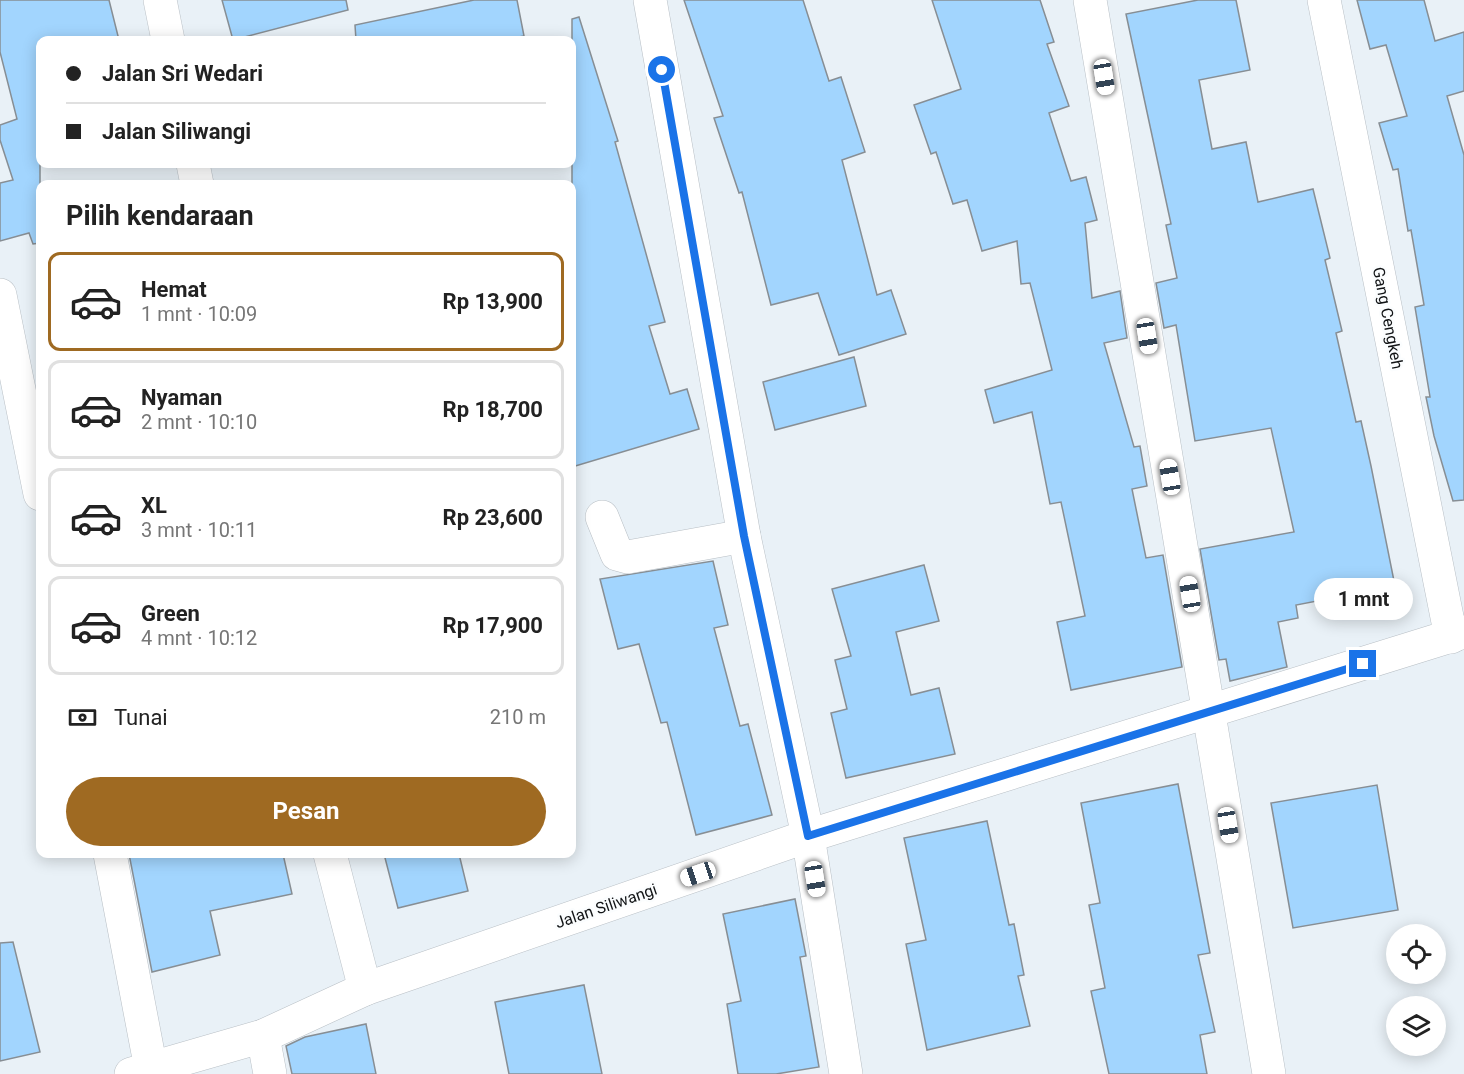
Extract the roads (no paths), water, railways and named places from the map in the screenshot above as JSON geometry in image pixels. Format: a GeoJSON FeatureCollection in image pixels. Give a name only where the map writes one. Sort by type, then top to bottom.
{"type":"FeatureCollection","features":[{"type":"Feature","properties":{"kind":"street"},"geometry":{"type":"LineString","coordinates":[[160,0],[167,36]]}},
{"type":"Feature","properties":{"kind":"street"},"geometry":{"type":"LineString","coordinates":[[650,0],[744,536],[808,836],[846,1074]]}},
{"type":"Feature","properties":{"kind":"street"},"geometry":{"type":"LineString","coordinates":[[1090,0],[1269,1074]]}},
{"type":"Feature","properties":{"kind":"street","name":"Gang Cengkeh"},"geometry":{"type":"LineString","coordinates":[[1324,0],[1458,635]]}},
{"type":"Feature","properties":{"kind":"street"},"geometry":{"type":"LineString","coordinates":[[0,295],[36,474]]}},
{"type":"Feature","properties":{"kind":"street"},"geometry":{"type":"LineString","coordinates":[[602,517],[617,554],[628,557],[744,536]]}},
{"type":"Feature","properties":{"kind":"street","name":"Jalan Siliwangi"},"geometry":{"type":"LineString","coordinates":[[145,1072],[263,1036],[366,989],[808,836],[1458,635]]}},
{"type":"Feature","properties":{"kind":"street"},"geometry":{"type":"LineString","coordinates":[[111,858],[145,1072]]}},
{"type":"Feature","properties":{"kind":"street"},"geometry":{"type":"LineString","coordinates":[[331,858],[366,989]]}},
{"type":"Feature","properties":{"kind":"street"},"geometry":{"type":"LineString","coordinates":[[263,1036],[270,1074]]}}]}
